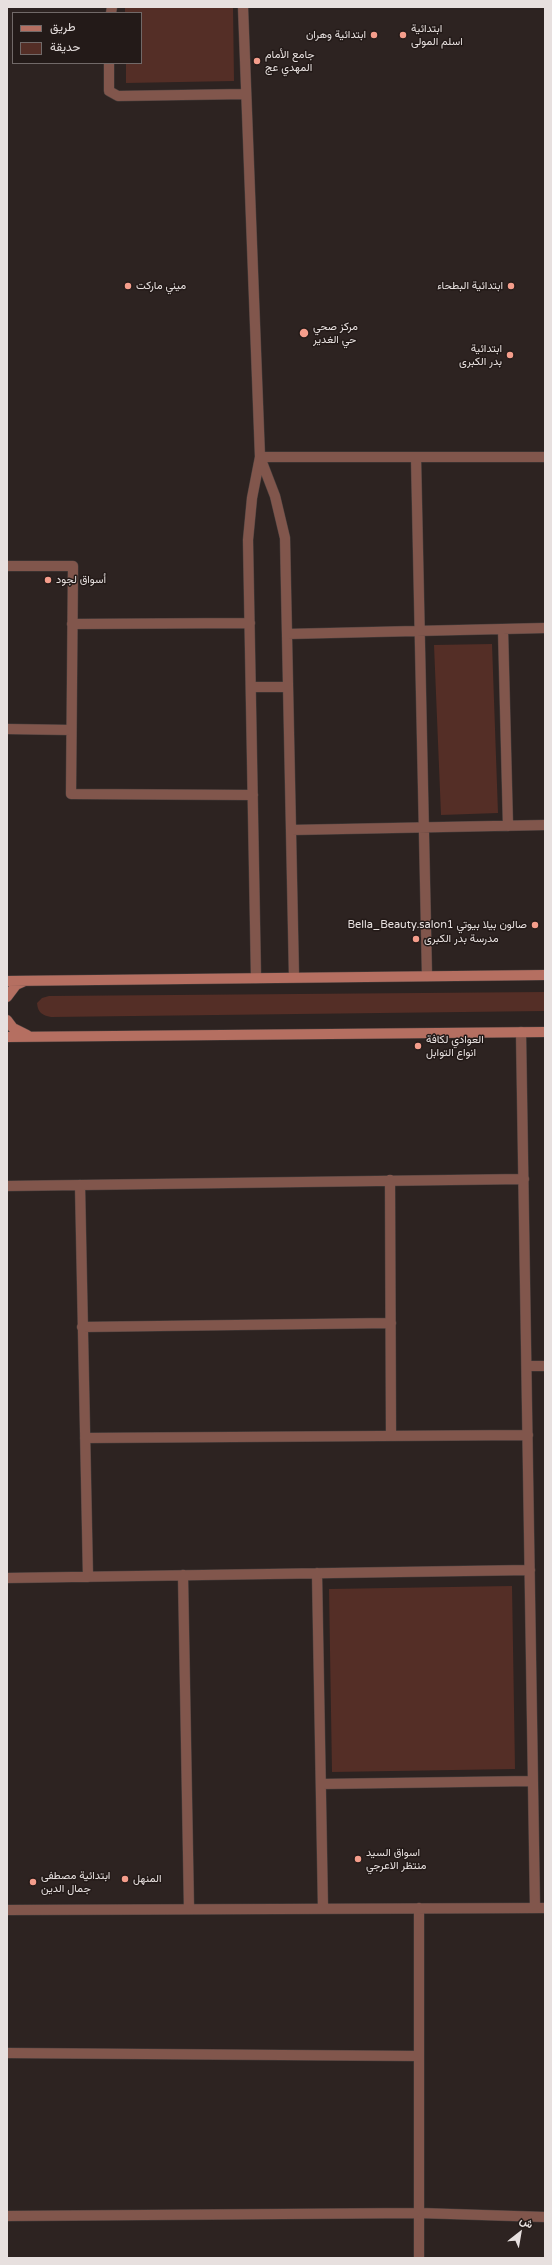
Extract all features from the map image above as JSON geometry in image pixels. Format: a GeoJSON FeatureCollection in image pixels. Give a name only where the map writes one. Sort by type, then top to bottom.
{"type":"FeatureCollection","features":[{"type":"Feature","properties":{"kind":"main road"},"geometry":{"type":"LineString","coordinates":[[7,981],[545,975]]}},
{"type":"Feature","properties":{"kind":"main road"},"geometry":{"type":"LineString","coordinates":[[7,997],[16,985],[25,981]]}},
{"type":"Feature","properties":{"kind":"main road"},"geometry":{"type":"LineString","coordinates":[[7,1020],[20,1034],[30,1036]]}},
{"type":"Feature","properties":{"kind":"main road"},"geometry":{"type":"LineString","coordinates":[[7,1037],[545,1032]]}},
{"type":"Feature","properties":{"kind":"street"},"geometry":{"type":"LineString","coordinates":[[243,7],[260,457],[250,519],[250,623],[256,978]]}},
{"type":"Feature","properties":{"kind":"street"},"geometry":{"type":"LineString","coordinates":[[109,64],[109,91],[118,96],[246,94]]}},
{"type":"Feature","properties":{"kind":"street"},"geometry":{"type":"LineString","coordinates":[[260,457],[545,457]]}},
{"type":"Feature","properties":{"kind":"street"},"geometry":{"type":"LineString","coordinates":[[260,457],[275,496],[285,538],[294,978]]}},
{"type":"Feature","properties":{"kind":"street"},"geometry":{"type":"LineString","coordinates":[[416,457],[427,976]]}},
{"type":"Feature","properties":{"kind":"street"},"geometry":{"type":"LineString","coordinates":[[7,566],[73,566],[71,794],[253,795]]}},
{"type":"Feature","properties":{"kind":"street"},"geometry":{"type":"LineString","coordinates":[[72,624],[250,623]]}},
{"type":"Feature","properties":{"kind":"street"},"geometry":{"type":"LineString","coordinates":[[287,634],[545,628]]}},
{"type":"Feature","properties":{"kind":"street"},"geometry":{"type":"LineString","coordinates":[[503,629],[508,826]]}},
{"type":"Feature","properties":{"kind":"street"},"geometry":{"type":"LineString","coordinates":[[251,687],[288,687]]}},
{"type":"Feature","properties":{"kind":"street"},"geometry":{"type":"LineString","coordinates":[[7,729],[72,730]]}},
{"type":"Feature","properties":{"kind":"street"},"geometry":{"type":"LineString","coordinates":[[291,830],[545,825]]}},
{"type":"Feature","properties":{"kind":"street"},"geometry":{"type":"LineString","coordinates":[[7,1910],[540,1908],[533,1781],[522,1032]]}},
{"type":"Feature","properties":{"kind":"street"},"geometry":{"type":"LineString","coordinates":[[7,1186],[524,1178]]}},
{"type":"Feature","properties":{"kind":"street"},"geometry":{"type":"LineString","coordinates":[[390,1180],[391,1436]]}},
{"type":"Feature","properties":{"kind":"street"},"geometry":{"type":"LineString","coordinates":[[80,1185],[88,1577]]}},
{"type":"Feature","properties":{"kind":"street"},"geometry":{"type":"LineString","coordinates":[[82,1327],[391,1323]]}},
{"type":"Feature","properties":{"kind":"street"},"geometry":{"type":"LineString","coordinates":[[526,1366],[545,1366]]}},
{"type":"Feature","properties":{"kind":"street"},"geometry":{"type":"LineString","coordinates":[[85,1438],[528,1435]]}},
{"type":"Feature","properties":{"kind":"street"},"geometry":{"type":"LineString","coordinates":[[7,1578],[530,1570]]}},
{"type":"Feature","properties":{"kind":"street"},"geometry":{"type":"LineString","coordinates":[[317,1573],[323,1909]]}},
{"type":"Feature","properties":{"kind":"street"},"geometry":{"type":"LineString","coordinates":[[182,1575],[189,1909]]}},
{"type":"Feature","properties":{"kind":"street"},"geometry":{"type":"LineString","coordinates":[[321,1784],[533,1781]]}},
{"type":"Feature","properties":{"kind":"street"},"geometry":{"type":"LineString","coordinates":[[419,1908],[419,2258]]}},
{"type":"Feature","properties":{"kind":"street"},"geometry":{"type":"LineString","coordinates":[[7,2053],[419,2056]]}},
{"type":"Feature","properties":{"kind":"street"},"geometry":{"type":"LineString","coordinates":[[7,2216],[419,2213],[545,2217]]}},
{"type":"Feature","properties":{"kind":"green space"},"geometry":{"type":"Polygon","coordinates":[[[125,7],[233,7],[234,81],[126,83],[126,64],[142,64],[142,12],[125,12],[125,7]]]}},
{"type":"Feature","properties":{"kind":"green space"},"geometry":{"type":"Polygon","coordinates":[[[492,644],[498,813],[441,815],[434,645],[492,644]]]}},
{"type":"Feature","properties":{"kind":"green space"},"geometry":{"type":"Polygon","coordinates":[[[545,992],[545,1011],[51,1017],[41,1013],[38,1009],[37,1003],[42,998],[49,996],[545,992]]]}},
{"type":"Feature","properties":{"kind":"green space"},"geometry":{"type":"Polygon","coordinates":[[[512,1586],[515,1769],[332,1772],[329,1589],[512,1586]]]}},
{"type":"Feature","properties":{"kind":"place","name":"ابتدائية وهران"},"geometry":{"type":"Point","coordinates":[374,35]}},
{"type":"Feature","properties":{"kind":"place","name":"ابتدائية اسلم المولى"},"geometry":{"type":"Point","coordinates":[403,35]}},
{"type":"Feature","properties":{"kind":"place","name":"جامع الأمام المهدي عج"},"geometry":{"type":"Point","coordinates":[257,61]}},
{"type":"Feature","properties":{"kind":"place","name":"ميني ماركت"},"geometry":{"type":"Point","coordinates":[128,286]}},
{"type":"Feature","properties":{"kind":"place","name":"ابتدائية البطحاء"},"geometry":{"type":"Point","coordinates":[511,286]}},
{"type":"Feature","properties":{"kind":"place","name":"مركز صحي حي الغدير"},"geometry":{"type":"Point","coordinates":[304,333]}},
{"type":"Feature","properties":{"kind":"place","name":"ابتدائية بدر الكبرى"},"geometry":{"type":"Point","coordinates":[510,355]}},
{"type":"Feature","properties":{"kind":"place","name":"أسواق لجود"},"geometry":{"type":"Point","coordinates":[48,580]}},
{"type":"Feature","properties":{"kind":"place","name":"Bella_Beauty.salon1 صالون بيلا بيوتي"},"geometry":{"type":"Point","coordinates":[535,925]}},
{"type":"Feature","properties":{"kind":"place","name":"مدرسة بدر الكبرى"},"geometry":{"type":"Point","coordinates":[416,939]}},
{"type":"Feature","properties":{"kind":"place","name":"العوادي لكافة انواع التوابل"},"geometry":{"type":"Point","coordinates":[418,1046]}},
{"type":"Feature","properties":{"kind":"place","name":"اسواق السيد منتظر الاعرجي"},"geometry":{"type":"Point","coordinates":[358,1859]}},
{"type":"Feature","properties":{"kind":"place","name":"المنهل"},"geometry":{"type":"Point","coordinates":[125,1879]}},
{"type":"Feature","properties":{"kind":"place","name":"ابتدائية مصطفى جمال الدين"},"geometry":{"type":"Point","coordinates":[33,1882]}}]}
